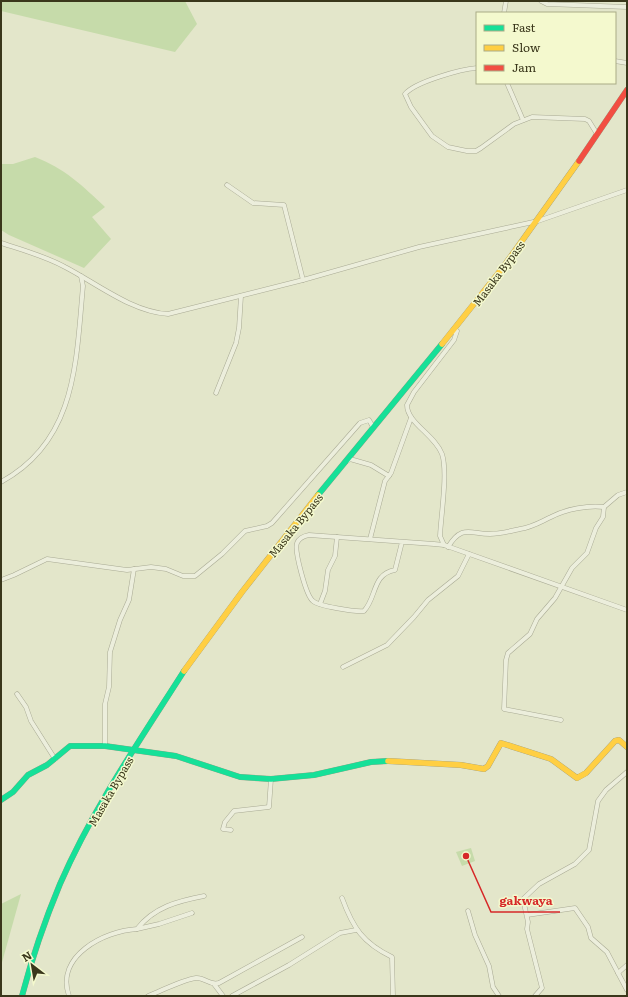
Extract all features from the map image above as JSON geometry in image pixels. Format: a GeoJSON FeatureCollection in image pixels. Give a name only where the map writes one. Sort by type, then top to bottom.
{"type":"FeatureCollection","features":[{"type":"Feature","properties":{"kind":"main road","name":"Masaka Bypass"},"geometry":{"type":"LineString","coordinates":[[22,996],[46,918],[79,846],[132,751],[210,634],[285,536],[452,332],[538,220],[627,90]]}},
{"type":"Feature","properties":{"kind":"main road"},"geometry":{"type":"LineString","coordinates":[[1,800],[13,792],[28,775],[55,759],[70,746],[105,746],[176,756],[240,777],[271,779],[314,776],[371,762],[387,761],[484,769],[488,766],[501,743],[539,753],[566,767],[577,778],[586,773],[615,741],[619,740],[627,747]]}},
{"type":"Feature","properties":{"kind":"street"},"geometry":{"type":"LineString","coordinates":[[504,12],[506,1]]}},
{"type":"Feature","properties":{"kind":"street"},"geometry":{"type":"LineString","coordinates":[[541,1],[547,4],[627,7]]}},
{"type":"Feature","properties":{"kind":"street"},"geometry":{"type":"LineString","coordinates":[[616,61],[627,63]]}},
{"type":"Feature","properties":{"kind":"street"},"geometry":{"type":"LineString","coordinates":[[476,68],[462,70],[435,79],[429,79],[409,90],[405,94],[411,107],[432,136],[454,149],[472,152],[481,148],[514,124],[536,116],[585,118],[589,121],[597,134]]}},
{"type":"Feature","properties":{"kind":"street"},"geometry":{"type":"LineString","coordinates":[[507,84],[524,120]]}},
{"type":"Feature","properties":{"kind":"street"},"geometry":{"type":"LineString","coordinates":[[227,185],[253,203],[284,205],[303,280]]}},
{"type":"Feature","properties":{"kind":"street"},"geometry":{"type":"LineString","coordinates":[[1,244],[54,261],[135,305],[159,314],[176,314],[419,247],[538,220],[627,190]]}},
{"type":"Feature","properties":{"kind":"street"},"geometry":{"type":"LineString","coordinates":[[1,482],[37,454],[57,426],[72,384],[77,354],[83,286],[81,276]]}},
{"type":"Feature","properties":{"kind":"street"},"geometry":{"type":"LineString","coordinates":[[83,286],[90,281]]}},
{"type":"Feature","properties":{"kind":"street"},"geometry":{"type":"LineString","coordinates":[[216,393],[236,343],[239,328],[241,296]]}},
{"type":"Feature","properties":{"kind":"street"},"geometry":{"type":"LineString","coordinates":[[446,546],[440,536],[443,460],[438,446],[411,418],[407,409],[408,400],[454,340],[456,331],[452,332]]}},
{"type":"Feature","properties":{"kind":"street"},"geometry":{"type":"LineString","coordinates":[[370,539],[379,498],[411,418]]}},
{"type":"Feature","properties":{"kind":"street"},"geometry":{"type":"LineString","coordinates":[[1,580],[47,559],[127,570],[146,567],[166,569],[188,577],[201,572],[222,554],[240,535],[250,529],[267,526],[272,523],[360,423],[369,420],[374,427]]}},
{"type":"Feature","properties":{"kind":"street"},"geometry":{"type":"LineString","coordinates":[[345,462],[350,459],[362,462],[389,476]]}},
{"type":"Feature","properties":{"kind":"street"},"geometry":{"type":"LineString","coordinates":[[561,720],[519,711],[506,710],[504,707],[506,660],[508,653],[530,634],[537,620],[555,598],[572,568],[587,553],[596,528],[603,517],[604,507],[618,495],[627,492]]}},
{"type":"Feature","properties":{"kind":"street"},"geometry":{"type":"LineString","coordinates":[[446,546],[458,535],[466,531],[490,534],[532,528],[552,516],[568,511],[595,506],[604,507]]}},
{"type":"Feature","properties":{"kind":"street"},"geometry":{"type":"LineString","coordinates":[[402,542],[395,570],[383,575],[377,581],[365,610],[362,612],[320,604],[312,601],[304,582],[296,546],[297,542],[304,536],[309,535],[434,544],[446,546],[627,610]]}},
{"type":"Feature","properties":{"kind":"street"},"geometry":{"type":"LineString","coordinates":[[434,544],[440,536]]}},
{"type":"Feature","properties":{"kind":"street"},"geometry":{"type":"LineString","coordinates":[[320,604],[325,591],[328,570],[335,556],[337,537]]}},
{"type":"Feature","properties":{"kind":"street"},"geometry":{"type":"LineString","coordinates":[[342,667],[386,645],[431,596],[458,576],[468,554]]}},
{"type":"Feature","properties":{"kind":"street"},"geometry":{"type":"LineString","coordinates":[[105,746],[105,704],[109,687],[110,652],[120,620],[129,600],[134,569]]}},
{"type":"Feature","properties":{"kind":"street"},"geometry":{"type":"LineString","coordinates":[[17,694],[26,708],[31,722],[55,759]]}},
{"type":"Feature","properties":{"kind":"street"},"geometry":{"type":"LineString","coordinates":[[535,996],[542,988],[527,929],[528,922],[523,899],[539,884],[575,864],[589,850],[598,801],[606,790],[627,772]]}},
{"type":"Feature","properties":{"kind":"street"},"geometry":{"type":"LineString","coordinates":[[232,830],[223,829],[225,822],[234,811],[269,807],[271,779]]}},
{"type":"Feature","properties":{"kind":"street"},"geometry":{"type":"LineString","coordinates":[[137,929],[146,918],[169,904],[204,896]]}},
{"type":"Feature","properties":{"kind":"street"},"geometry":{"type":"LineString","coordinates":[[342,898],[356,930],[377,948],[392,958],[393,996]]}},
{"type":"Feature","properties":{"kind":"street"},"geometry":{"type":"LineString","coordinates":[[527,915],[575,908],[588,927],[591,938],[607,952],[627,990]]}},
{"type":"Feature","properties":{"kind":"street"},"geometry":{"type":"LineString","coordinates":[[468,911],[475,935],[489,966],[493,987],[499,996]]}},
{"type":"Feature","properties":{"kind":"street"},"geometry":{"type":"LineString","coordinates":[[70,996],[66,985],[67,976],[69,967],[78,954],[112,933],[121,930],[137,929],[159,924],[192,913]]}},
{"type":"Feature","properties":{"kind":"street"},"geometry":{"type":"LineString","coordinates":[[232,996],[302,957],[340,933],[356,930]]}},
{"type":"Feature","properties":{"kind":"street"},"geometry":{"type":"LineString","coordinates":[[214,984],[302,936]]}},
{"type":"Feature","properties":{"kind":"street"},"geometry":{"type":"LineString","coordinates":[[618,973],[627,965]]}},
{"type":"Feature","properties":{"kind":"street"},"geometry":{"type":"LineString","coordinates":[[148,996],[193,979],[202,978],[214,984],[223,996]]}},
{"type":"Feature","properties":{"kind":"green space"},"geometry":{"type":"Polygon","coordinates":[[[1,1],[185,1],[197,24],[175,52],[1,11],[1,1]]]}},
{"type":"Feature","properties":{"kind":"green space"},"geometry":{"type":"Polygon","coordinates":[[[35,157],[64,172],[105,207],[92,217],[111,239],[84,268],[9,235],[1,230],[1,164],[13,164],[35,157]]]}},
{"type":"Feature","properties":{"kind":"green space"},"geometry":{"type":"Polygon","coordinates":[[[471,848],[475,861],[462,866],[456,852],[471,848]]]}},
{"type":"Feature","properties":{"kind":"green space"},"geometry":{"type":"Polygon","coordinates":[[[21,894],[1,966],[1,904],[21,894]]]}},
{"type":"Feature","properties":{"kind":"traffic: fast"},"geometry":{"type":"LineString","coordinates":[[318,495],[442,344]]}},
{"type":"Feature","properties":{"kind":"traffic: fast"},"geometry":{"type":"LineString","coordinates":[[22,996],[44,925],[73,856],[102,801],[184,671]]}},
{"type":"Feature","properties":{"kind":"traffic: fast"},"geometry":{"type":"LineString","coordinates":[[1,800],[13,792],[28,775],[47,765],[70,746],[105,746],[176,756],[240,777],[271,779],[314,775],[371,762],[388,761]]}},
{"type":"Feature","properties":{"kind":"traffic: slow"},"geometry":{"type":"LineString","coordinates":[[442,344],[504,266],[579,161]]}},
{"type":"Feature","properties":{"kind":"traffic: slow"},"geometry":{"type":"LineString","coordinates":[[184,671],[242,592],[318,495]]}},
{"type":"Feature","properties":{"kind":"traffic: slow"},"geometry":{"type":"LineString","coordinates":[[388,761],[461,765],[484,769],[488,766],[501,743],[551,759],[577,778],[586,773],[615,741],[619,740],[627,747]]}},
{"type":"Feature","properties":{"kind":"traffic: jam"},"geometry":{"type":"LineString","coordinates":[[579,161],[627,90]]}},
{"type":"Feature","properties":{"kind":"place","name":"gakwaya"},"geometry":{"type":"Point","coordinates":[466,856]}}]}
